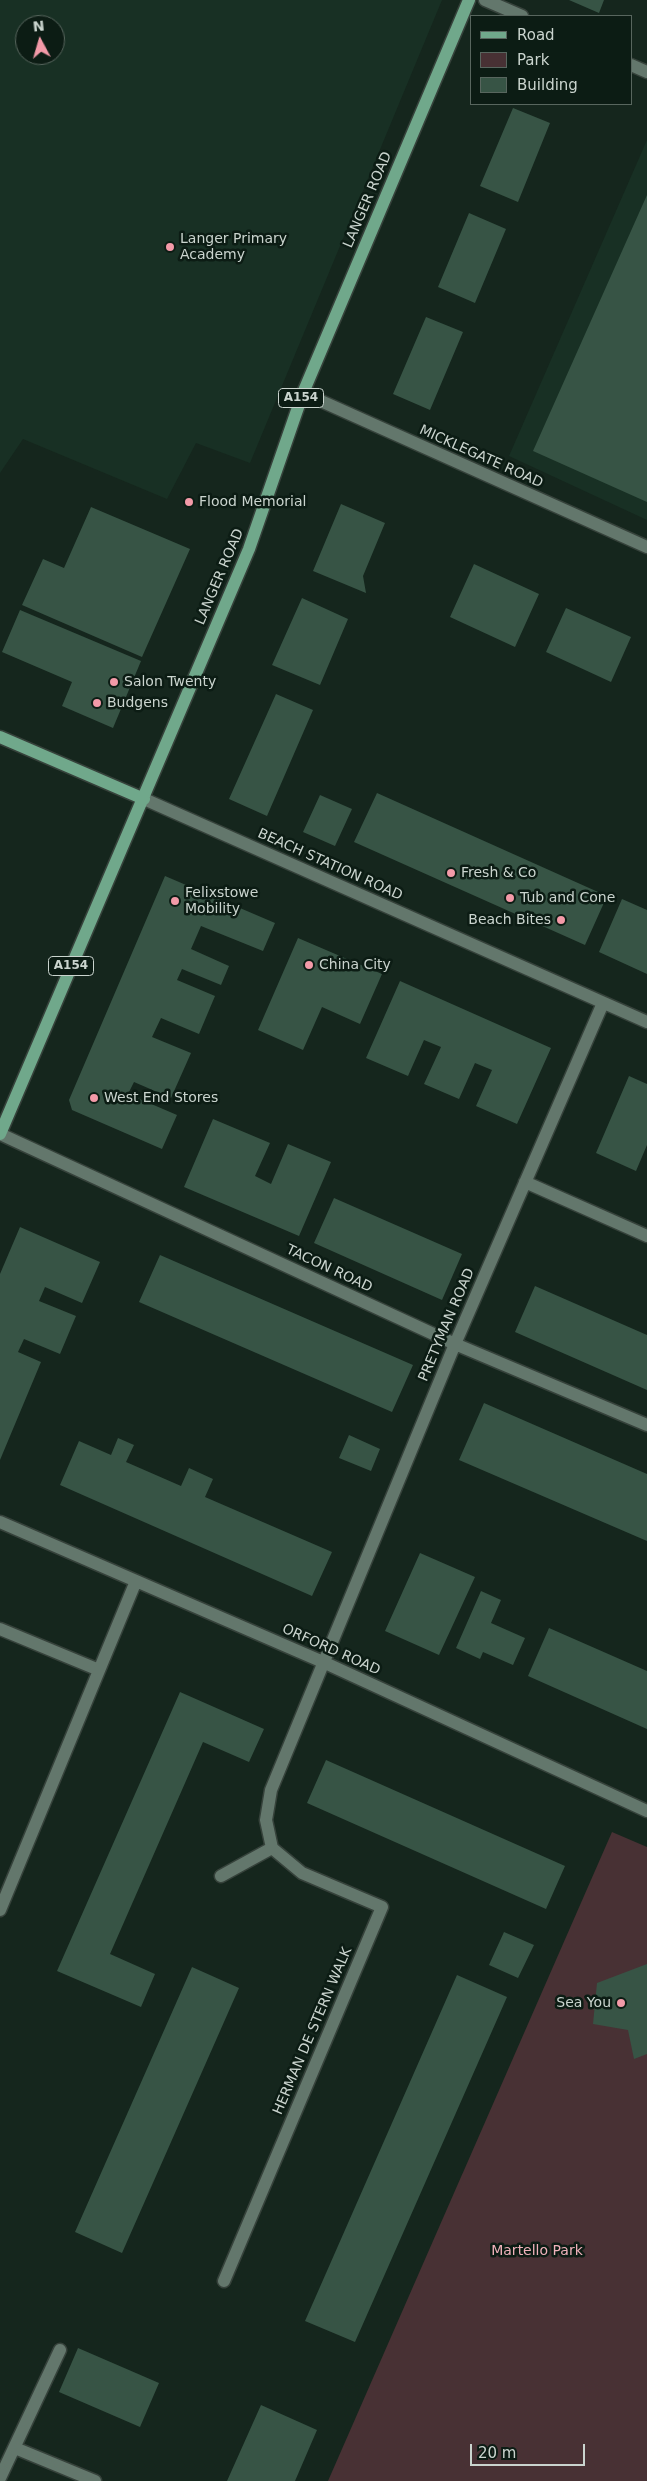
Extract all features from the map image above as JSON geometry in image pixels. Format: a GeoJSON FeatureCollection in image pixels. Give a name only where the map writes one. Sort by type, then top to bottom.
{"type":"FeatureCollection","features":[{"type":"Feature","properties":{"kind":"main road","name":"LANGER ROAD"},"geometry":{"type":"LineString","coordinates":[[0,1134],[249,549],[303,393],[469,0]]}},
{"type":"Feature","properties":{"kind":"main road","name":"BEACH STATION ROAD"},"geometry":{"type":"LineString","coordinates":[[0,737],[144,799]]}},
{"type":"Feature","properties":{"kind":"street"},"geometry":{"type":"LineString","coordinates":[[485,0],[520,15]]}},
{"type":"Feature","properties":{"kind":"street"},"geometry":{"type":"LineString","coordinates":[[632,64],[647,72]]}},
{"type":"Feature","properties":{"kind":"street","name":"MICKLEGATE ROAD"},"geometry":{"type":"LineString","coordinates":[[303,393],[647,547]]}},
{"type":"Feature","properties":{"kind":"street","name":"BEACH STATION ROAD"},"geometry":{"type":"LineString","coordinates":[[144,799],[647,1022]]}},
{"type":"Feature","properties":{"kind":"street","name":"PRETYMAN ROAD"},"geometry":{"type":"LineString","coordinates":[[323,1662],[455,1344],[603,1003]]}},
{"type":"Feature","properties":{"kind":"street","name":"TACON ROAD"},"geometry":{"type":"LineString","coordinates":[[0,1134],[455,1344],[647,1425]]}},
{"type":"Feature","properties":{"kind":"street"},"geometry":{"type":"LineString","coordinates":[[525,1182],[647,1236]]}},
{"type":"Feature","properties":{"kind":"street","name":"ORFORD ROAD"},"geometry":{"type":"LineString","coordinates":[[0,1522],[323,1662],[647,1812]]}},
{"type":"Feature","properties":{"kind":"street"},"geometry":{"type":"LineString","coordinates":[[0,1910],[136,1581]]}},
{"type":"Feature","properties":{"kind":"street"},"geometry":{"type":"LineString","coordinates":[[0,1629],[99,1670]]}},
{"type":"Feature","properties":{"kind":"street"},"geometry":{"type":"LineString","coordinates":[[220,1876],[272,1848],[266,1820],[271,1790],[323,1662]]}},
{"type":"Feature","properties":{"kind":"street","name":"HERMAN DE STERN WALK"},"geometry":{"type":"LineString","coordinates":[[224,2281],[382,1907],[302,1873],[272,1848]]}},
{"type":"Feature","properties":{"kind":"street"},"geometry":{"type":"LineString","coordinates":[[0,2478],[60,2350]]}},
{"type":"Feature","properties":{"kind":"street"},"geometry":{"type":"LineString","coordinates":[[15,2448],[94,2481]]}},
{"type":"Feature","properties":{"kind":"shaded area","name":"Langer Primary Academy"},"geometry":{"type":"Polygon","coordinates":[[[0,0],[442,0],[250,463],[196,443],[167,499],[23,439],[0,473],[0,0]]]}},
{"type":"Feature","properties":{"kind":"shaded area"},"geometry":{"type":"Polygon","coordinates":[[[647,140],[647,520],[509,456],[647,140]]]}},
{"type":"Feature","properties":{"kind":"green space","name":"Martello Park"},"geometry":{"type":"Polygon","coordinates":[[[612,1832],[647,1847],[647,2481],[328,2481],[612,1832]]]}},
{"type":"Feature","properties":{"kind":"building"},"geometry":{"type":"Polygon","coordinates":[[[569,0],[604,0],[599,13],[569,0]]]}},
{"type":"Feature","properties":{"kind":"building"},"geometry":{"type":"Polygon","coordinates":[[[513,108],[550,123],[518,202],[480,186],[513,108]]]}},
{"type":"Feature","properties":{"kind":"building"},"geometry":{"type":"Polygon","coordinates":[[[647,195],[647,502],[533,451],[647,195]]]}},
{"type":"Feature","properties":{"kind":"building"},"geometry":{"type":"Polygon","coordinates":[[[469,213],[506,229],[475,303],[438,287],[469,213]]]}},
{"type":"Feature","properties":{"kind":"building"},"geometry":{"type":"Polygon","coordinates":[[[426,317],[463,332],[430,410],[393,394],[426,317]]]}},
{"type":"Feature","properties":{"kind":"building"},"geometry":{"type":"Polygon","coordinates":[[[341,504],[385,523],[363,576],[366,593],[313,571],[341,504]]]}},
{"type":"Feature","properties":{"kind":"building"},"geometry":{"type":"Polygon","coordinates":[[[91,507],[190,549],[142,657],[22,605],[43,559],[64,568],[91,507]]]}},
{"type":"Feature","properties":{"kind":"building"},"geometry":{"type":"Polygon","coordinates":[[[474,564],[539,594],[515,647],[450,617],[474,564]]]}},
{"type":"Feature","properties":{"kind":"building"},"geometry":{"type":"Polygon","coordinates":[[[302,598],[348,619],[320,685],[272,665],[302,598]]]}},
{"type":"Feature","properties":{"kind":"building"},"geometry":{"type":"Polygon","coordinates":[[[566,608],[631,637],[611,682],[546,652],[566,608]]]}},
{"type":"Feature","properties":{"kind":"building"},"geometry":{"type":"Polygon","coordinates":[[[20,610],[141,661],[113,728],[62,706],[72,682],[2,652],[20,610]]]}},
{"type":"Feature","properties":{"kind":"building"},"geometry":{"type":"Polygon","coordinates":[[[276,694],[313,710],[267,816],[229,799],[276,694]]]}},
{"type":"Feature","properties":{"kind":"building"},"geometry":{"type":"Polygon","coordinates":[[[377,793],[607,896],[585,945],[354,842],[377,793]]]}},
{"type":"Feature","properties":{"kind":"building"},"geometry":{"type":"Polygon","coordinates":[[[320,795],[352,809],[335,846],[303,832],[320,795]]]}},
{"type":"Feature","properties":{"kind":"building"},"geometry":{"type":"Polygon","coordinates":[[[165,876],[275,923],[263,951],[201,926],[191,949],[229,966],[221,985],[182,969],[177,980],[215,996],[199,1034],[161,1018],[152,1037],[191,1053],[171,1098],[134,1082],[128,1094],[177,1115],[162,1149],[72,1110],[69,1100],[165,876]]]}},
{"type":"Feature","properties":{"kind":"building"},"geometry":{"type":"Polygon","coordinates":[[[622,899],[647,910],[647,974],[599,952],[622,899]]]}},
{"type":"Feature","properties":{"kind":"building"},"geometry":{"type":"Polygon","coordinates":[[[298,938],[382,974],[360,1024],[322,1007],[303,1050],[258,1030],[298,938]]]}},
{"type":"Feature","properties":{"kind":"building"},"geometry":{"type":"Polygon","coordinates":[[[400,981],[551,1048],[517,1124],[476,1106],[492,1070],[475,1063],[459,1099],[424,1084],[441,1047],[424,1040],[408,1076],[366,1058],[400,981]]]}},
{"type":"Feature","properties":{"kind":"building"},"geometry":{"type":"Polygon","coordinates":[[[629,1076],[647,1084],[647,1145],[636,1171],[596,1153],[629,1076]]]}},
{"type":"Feature","properties":{"kind":"building"},"geometry":{"type":"Polygon","coordinates":[[[213,1119],[270,1143],[255,1176],[271,1184],[288,1144],[331,1162],[299,1236],[184,1187],[213,1119]]]}},
{"type":"Feature","properties":{"kind":"building"},"geometry":{"type":"Polygon","coordinates":[[[334,1198],[462,1254],[442,1300],[314,1243],[334,1198]]]}},
{"type":"Feature","properties":{"kind":"building"},"geometry":{"type":"Polygon","coordinates":[[[20,1227],[100,1262],[82,1303],[45,1287],[39,1301],[76,1316],[60,1354],[24,1339],[18,1352],[41,1362],[0,1460],[0,1274],[20,1227]]]}},
{"type":"Feature","properties":{"kind":"building"},"geometry":{"type":"Polygon","coordinates":[[[160,1255],[413,1365],[392,1412],[139,1302],[160,1255]]]}},
{"type":"Feature","properties":{"kind":"building"},"geometry":{"type":"Polygon","coordinates":[[[535,1286],[647,1335],[647,1390],[515,1332],[535,1286]]]}},
{"type":"Feature","properties":{"kind":"building"},"geometry":{"type":"Polygon","coordinates":[[[484,1403],[647,1474],[647,1541],[459,1460],[484,1403]]]}},
{"type":"Feature","properties":{"kind":"building"},"geometry":{"type":"Polygon","coordinates":[[[349,1435],[380,1449],[371,1471],[339,1458],[349,1435]]]}},
{"type":"Feature","properties":{"kind":"building"},"geometry":{"type":"Polygon","coordinates":[[[118,1438],[134,1445],[126,1462],[181,1486],[189,1468],[213,1479],[205,1497],[332,1552],[312,1596],[60,1485],[79,1441],[111,1455],[118,1438]]]}},
{"type":"Feature","properties":{"kind":"building"},"geometry":{"type":"Polygon","coordinates":[[[420,1553],[475,1577],[439,1655],[385,1631],[420,1553]]]}},
{"type":"Feature","properties":{"kind":"building"},"geometry":{"type":"Polygon","coordinates":[[[481,1591],[501,1600],[491,1623],[525,1638],[513,1665],[483,1652],[480,1659],[456,1648],[481,1591]]]}},
{"type":"Feature","properties":{"kind":"building"},"geometry":{"type":"Polygon","coordinates":[[[549,1628],[647,1671],[647,1729],[528,1676],[549,1628]]]}},
{"type":"Feature","properties":{"kind":"building"},"geometry":{"type":"Polygon","coordinates":[[[180,1692],[264,1729],[249,1762],[203,1742],[110,1954],[155,1974],[141,2007],[57,1971],[180,1692]]]}},
{"type":"Feature","properties":{"kind":"building"},"geometry":{"type":"Polygon","coordinates":[[[326,1760],[565,1866],[546,1909],[307,1803],[326,1760]]]}},
{"type":"Feature","properties":{"kind":"building"},"geometry":{"type":"Polygon","coordinates":[[[504,1932],[534,1945],[518,1978],[489,1965],[504,1932]]]}},
{"type":"Feature","properties":{"kind":"building","name":"Sea You"},"geometry":{"type":"Polygon","coordinates":[[[647,1964],[647,2054],[634,2059],[628,2030],[593,2024],[597,1983],[647,1964]]]}},
{"type":"Feature","properties":{"kind":"building"},"geometry":{"type":"Polygon","coordinates":[[[192,1967],[239,1988],[122,2253],[75,2232],[192,1967]]]}},
{"type":"Feature","properties":{"kind":"building"},"geometry":{"type":"Polygon","coordinates":[[[457,1975],[507,1997],[355,2342],[305,2321],[457,1975]]]}},
{"type":"Feature","properties":{"kind":"building"},"geometry":{"type":"Polygon","coordinates":[[[78,2348],[159,2383],[140,2427],[59,2392],[78,2348]]]}},
{"type":"Feature","properties":{"kind":"building"},"geometry":{"type":"Polygon","coordinates":[[[261,2405],[317,2430],[295,2481],[227,2481],[261,2405]]]}},
{"type":"Feature","properties":{"kind":"place","name":"Langer Primary Academy"},"geometry":{"type":"Point","coordinates":[170,247]}},
{"type":"Feature","properties":{"kind":"place","name":"Flood Memorial"},"geometry":{"type":"Point","coordinates":[189,502]}},
{"type":"Feature","properties":{"kind":"place","name":"Salon Twenty"},"geometry":{"type":"Point","coordinates":[114,682]}},
{"type":"Feature","properties":{"kind":"place","name":"Budgens"},"geometry":{"type":"Point","coordinates":[97,703]}},
{"type":"Feature","properties":{"kind":"place","name":"Fresh & Co"},"geometry":{"type":"Point","coordinates":[451,873]}},
{"type":"Feature","properties":{"kind":"place","name":"Tub and Cone"},"geometry":{"type":"Point","coordinates":[510,898]}},
{"type":"Feature","properties":{"kind":"place","name":"Felixstowe Mobility"},"geometry":{"type":"Point","coordinates":[175,901]}},
{"type":"Feature","properties":{"kind":"place","name":"Beach Bites"},"geometry":{"type":"Point","coordinates":[561,920]}},
{"type":"Feature","properties":{"kind":"place","name":"China City"},"geometry":{"type":"Point","coordinates":[309,965]}},
{"type":"Feature","properties":{"kind":"place","name":"West End Stores"},"geometry":{"type":"Point","coordinates":[94,1098]}},
{"type":"Feature","properties":{"kind":"place","name":"Sea You"},"geometry":{"type":"Point","coordinates":[621,2003]}}]}
